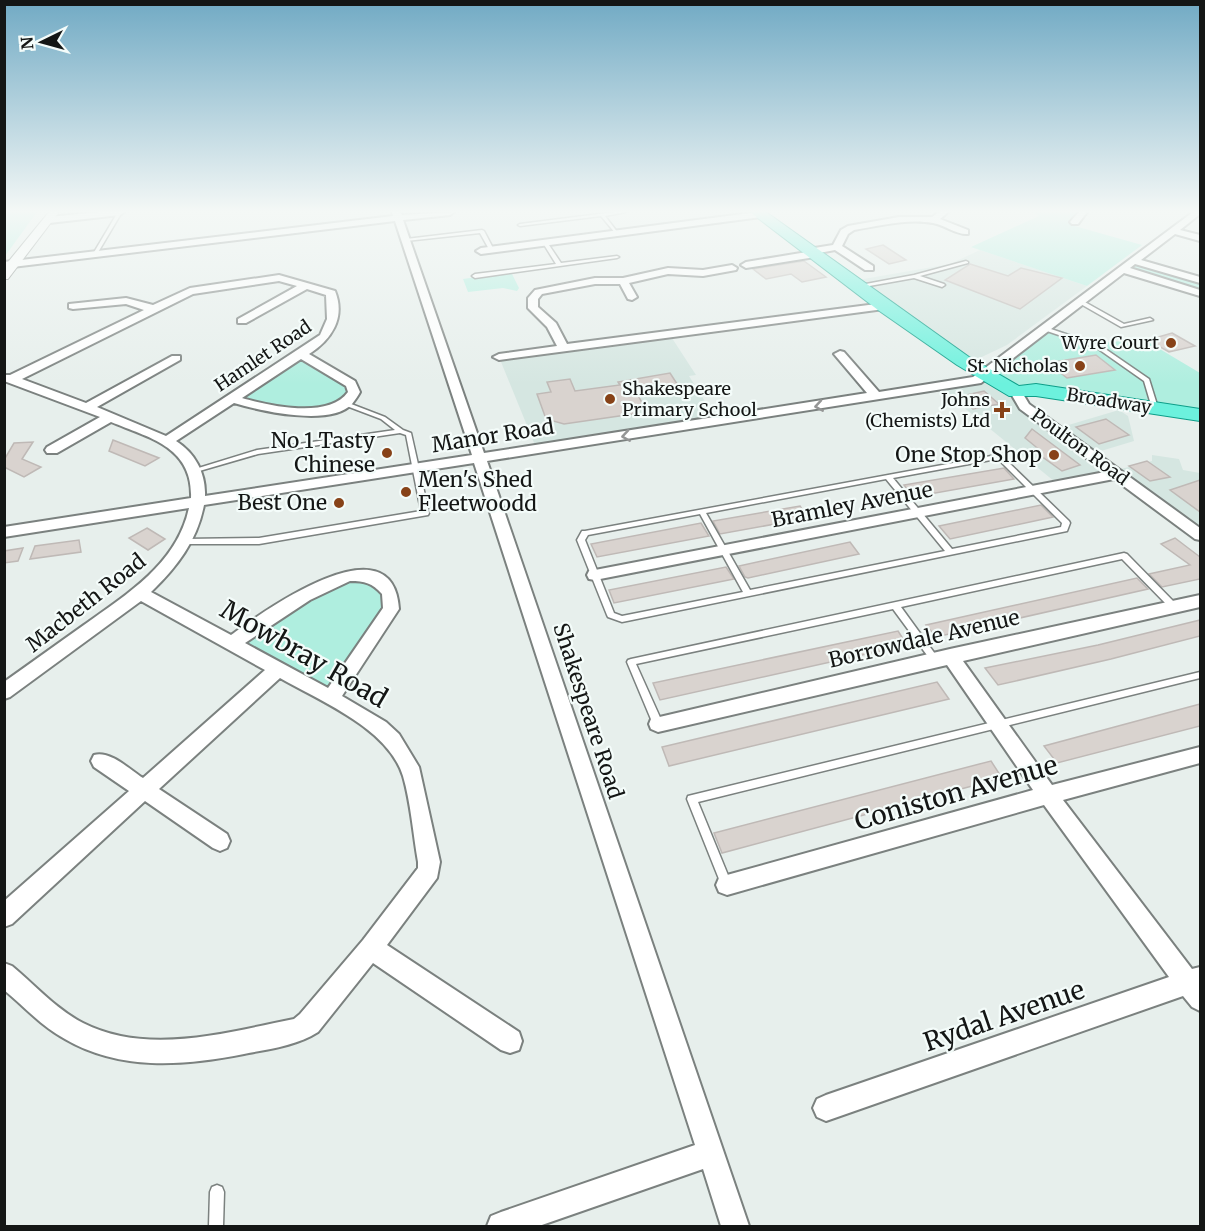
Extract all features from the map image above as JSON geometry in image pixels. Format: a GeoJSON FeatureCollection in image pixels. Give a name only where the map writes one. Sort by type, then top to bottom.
{"type":"FeatureCollection","features":[{"type":"Feature","properties":{"kind":"main road","name":"Poulton Road"},"geometry":{"type":"LineString","coordinates":[[836,269],[884,306],[986,375],[1016,392]]}},
{"type":"Feature","properties":{"kind":"main road","name":"Broadway"},"geometry":{"type":"LineString","coordinates":[[1016,392],[1036,390],[1200,415]]}},
{"type":"Feature","properties":{"kind":"street","name":"Shakespeare Road"},"geometry":{"type":"LineString","coordinates":[[416,269],[735,1227]]}},
{"type":"Feature","properties":{"kind":"street"},"geometry":{"type":"LineString","coordinates":[[523,291],[536,294],[595,281],[623,281],[668,271],[703,273],[713,269]]}},
{"type":"Feature","properties":{"kind":"street"},"geometry":{"type":"LineString","coordinates":[[986,375],[1122,269]]}},
{"type":"Feature","properties":{"kind":"street"},"geometry":{"type":"LineString","coordinates":[[1124,269],[1200,293]]}},
{"type":"Feature","properties":{"kind":"street"},"geometry":{"type":"LineString","coordinates":[[1164,269],[1200,280]]}},
{"type":"Feature","properties":{"kind":"street"},"geometry":{"type":"LineString","coordinates":[[703,273],[709,286]]}},
{"type":"Feature","properties":{"kind":"street","name":"Hamlet Road"},"geometry":{"type":"LineString","coordinates":[[8,378],[150,308],[181,294],[207,287],[279,278],[331,293],[333,321],[325,337],[302,355],[167,441]]}},
{"type":"Feature","properties":{"kind":"street"},"geometry":{"type":"LineString","coordinates":[[623,281],[632,297]]}},
{"type":"Feature","properties":{"kind":"street"},"geometry":{"type":"LineString","coordinates":[[242,321],[307,285]]}},
{"type":"Feature","properties":{"kind":"street"},"geometry":{"type":"LineString","coordinates":[[536,294],[531,303],[533,308],[552,326],[564,349]]}},
{"type":"Feature","properties":{"kind":"street"},"geometry":{"type":"LineString","coordinates":[[73,306],[126,301],[150,308]]}},
{"type":"Feature","properties":{"kind":"street"},"geometry":{"type":"LineString","coordinates":[[499,357],[884,306]]}},
{"type":"Feature","properties":{"kind":"street"},"geometry":{"type":"LineString","coordinates":[[840,354],[877,397]]}},
{"type":"Feature","properties":{"kind":"street"},"geometry":{"type":"LineString","coordinates":[[233,399],[310,412],[331,410],[346,404],[354,392],[351,384],[302,355]]}},
{"type":"Feature","properties":{"kind":"street"},"geometry":{"type":"LineString","coordinates":[[87,408],[176,357]]}},
{"type":"Feature","properties":{"kind":"street","name":"Manor Road"},"geometry":{"type":"LineString","coordinates":[[4,532],[877,397],[977,380],[986,375]]}},
{"type":"Feature","properties":{"kind":"street"},"geometry":{"type":"LineString","coordinates":[[8,378],[167,441],[183,453],[194,471]]}},
{"type":"Feature","properties":{"kind":"street","name":"Poulton Road"},"geometry":{"type":"LineString","coordinates":[[1016,392],[1024,406],[1200,535]]}},
{"type":"Feature","properties":{"kind":"street"},"geometry":{"type":"LineString","coordinates":[[52,450],[110,417]]}},
{"type":"Feature","properties":{"kind":"street","name":"Macbeth Road"},"geometry":{"type":"LineString","coordinates":[[4,692],[140,593],[165,568],[185,542],[194,522],[198,486],[194,471]]}},
{"type":"Feature","properties":{"kind":"street","name":"Bramley Avenue"},"geometry":{"type":"LineString","coordinates":[[596,575],[1117,474]]}},
{"type":"Feature","properties":{"kind":"street"},"geometry":{"type":"LineString","coordinates":[[233,643],[325,583],[360,575],[379,580],[390,592],[391,609],[332,698]]}},
{"type":"Feature","properties":{"kind":"street","name":"Mowbray Road"},"geometry":{"type":"LineString","coordinates":[[4,974],[74,1031],[106,1045],[139,1053],[183,1052],[299,1030],[309,1023],[371,948],[429,871],[415,785],[402,755],[379,727],[332,698],[140,593]]}},
{"type":"Feature","properties":{"kind":"street","name":"Borrowdale Avenue"},"geometry":{"type":"LineString","coordinates":[[658,724],[1173,606],[1200,602]]}},
{"type":"Feature","properties":{"kind":"street"},"geometry":{"type":"LineString","coordinates":[[942,658],[998,723],[1048,795],[1196,987]]}},
{"type":"Feature","properties":{"kind":"street"},"geometry":{"type":"LineString","coordinates":[[4,916],[278,669]]}},
{"type":"Feature","properties":{"kind":"street","name":"Coniston Avenue"},"geometry":{"type":"LineString","coordinates":[[727,885],[1200,755]]}},
{"type":"Feature","properties":{"kind":"street"},"geometry":{"type":"LineString","coordinates":[[101,761],[220,841]]}},
{"type":"Feature","properties":{"kind":"street"},"geometry":{"type":"LineString","coordinates":[[371,948],[510,1041]]}},
{"type":"Feature","properties":{"kind":"street","name":"Rydal Avenue"},"geometry":{"type":"LineString","coordinates":[[826,1108],[1196,987]]}},
{"type":"Feature","properties":{"kind":"street"},"geometry":{"type":"LineString","coordinates":[[501,1227],[711,1153]]}},
{"type":"Feature","properties":{"kind":"lane"},"geometry":{"type":"LineString","coordinates":[[475,276],[521,269]]}},
{"type":"Feature","properties":{"kind":"lane"},"geometry":{"type":"LineString","coordinates":[[858,286],[938,269]]}},
{"type":"Feature","properties":{"kind":"lane"},"geometry":{"type":"LineString","coordinates":[[914,276],[942,285]]}},
{"type":"Feature","properties":{"kind":"lane"},"geometry":{"type":"LineString","coordinates":[[1081,302],[1123,326],[1150,320]]}},
{"type":"Feature","properties":{"kind":"lane"},"geometry":{"type":"LineString","coordinates":[[1046,329],[1099,347],[1147,380],[1155,408]]}},
{"type":"Feature","properties":{"kind":"lane"},"geometry":{"type":"LineString","coordinates":[[185,542],[260,541],[425,513],[409,434],[383,418],[346,404]]}},
{"type":"Feature","properties":{"kind":"lane"},"geometry":{"type":"LineString","coordinates":[[194,471],[257,452],[401,431]]}},
{"type":"Feature","properties":{"kind":"lane"},"geometry":{"type":"LineString","coordinates":[[991,458],[1002,460],[1066,523],[1064,529],[622,620],[611,615],[581,540],[585,533],[889,478],[991,458]]}},
{"type":"Feature","properties":{"kind":"lane"},"geometry":{"type":"LineString","coordinates":[[889,478],[950,552]]}},
{"type":"Feature","properties":{"kind":"lane"},"geometry":{"type":"LineString","coordinates":[[702,512],[748,594]]}},
{"type":"Feature","properties":{"kind":"lane"},"geometry":{"type":"LineString","coordinates":[[658,724],[631,662],[1124,555],[1173,606]]}},
{"type":"Feature","properties":{"kind":"lane"},"geometry":{"type":"LineString","coordinates":[[895,605],[942,658]]}},
{"type":"Feature","properties":{"kind":"lane"},"geometry":{"type":"LineString","coordinates":[[727,885],[692,799],[1200,675]]}},
{"type":"Feature","properties":{"kind":"lane"},"geometry":{"type":"LineString","coordinates":[[216,1227],[217,1192]]}},
{"type":"Feature","properties":{"kind":"shaded area"},"geometry":{"type":"Polygon","coordinates":[[[919,269],[1038,269],[1087,286],[1007,345],[967,364],[852,281],[919,269]]]}},
{"type":"Feature","properties":{"kind":"shaded area","name":"Shakespeare Primary School"},"geometry":{"type":"Polygon","coordinates":[[[670,335],[696,375],[689,376],[718,422],[537,450],[499,357],[670,335]]]}},
{"type":"Feature","properties":{"kind":"shaded area"},"geometry":{"type":"Polygon","coordinates":[[[986,375],[1055,429],[1119,410],[1128,416],[1134,441],[1091,454],[1113,471],[1152,461],[1152,455],[1179,459],[1183,470],[1200,473],[1200,535],[1117,474],[1060,486],[939,387],[986,375]]]}},
{"type":"Feature","properties":{"kind":"green space"},"geometry":{"type":"Polygon","coordinates":[[[1038,269],[1109,269],[1087,286],[1038,269]]]}},
{"type":"Feature","properties":{"kind":"green space"},"geometry":{"type":"Polygon","coordinates":[[[1124,269],[1164,269],[1200,280],[1200,293],[1124,269]]]}},
{"type":"Feature","properties":{"kind":"green space"},"geometry":{"type":"Polygon","coordinates":[[[511,272],[519,288],[517,291],[503,288],[468,292],[463,279],[511,272]]]}},
{"type":"Feature","properties":{"kind":"green space"},"geometry":{"type":"Polygon","coordinates":[[[1048,327],[1101,343],[1143,339],[1200,373],[1200,415],[1029,390],[986,375],[1048,327]]]}},
{"type":"Feature","properties":{"kind":"green space"},"geometry":{"type":"Polygon","coordinates":[[[302,355],[346,381],[352,397],[317,412],[238,400],[302,355]]]}},
{"type":"Feature","properties":{"kind":"green space"},"geometry":{"type":"Polygon","coordinates":[[[360,575],[392,601],[331,698],[233,643],[307,594],[360,575]]]}},
{"type":"Feature","properties":{"kind":"building"},"geometry":{"type":"Polygon","coordinates":[[[754,269],[816,269],[826,277],[802,282],[791,274],[766,279],[754,269]]]}},
{"type":"Feature","properties":{"kind":"building"},"geometry":{"type":"Polygon","coordinates":[[[961,269],[987,269],[1008,276],[1019,269],[1027,269],[1062,278],[1020,309],[945,280],[961,269]]]}},
{"type":"Feature","properties":{"kind":"building","name":"Wyre Court"},"geometry":{"type":"Polygon","coordinates":[[[1172,333],[1195,346],[1169,352],[1148,340],[1172,333]]]}},
{"type":"Feature","properties":{"kind":"building","name":"St. Nicholas"},"geometry":{"type":"Polygon","coordinates":[[[1096,355],[1115,370],[1067,378],[1048,363],[1096,355]]]}},
{"type":"Feature","properties":{"kind":"building"},"geometry":{"type":"Polygon","coordinates":[[[670,373],[679,387],[637,393],[642,403],[633,414],[564,424],[546,419],[537,394],[551,392],[547,382],[570,379],[575,391],[620,385],[618,382],[670,373]]]}},
{"type":"Feature","properties":{"kind":"building"},"geometry":{"type":"Polygon","coordinates":[[[984,391],[999,404],[973,409],[958,397],[984,391]]]}},
{"type":"Feature","properties":{"kind":"building"},"geometry":{"type":"Polygon","coordinates":[[[1106,419],[1129,435],[1099,444],[1076,427],[1106,419]]]}},
{"type":"Feature","properties":{"kind":"building"},"geometry":{"type":"Polygon","coordinates":[[[1032,429],[1080,465],[1062,471],[1037,453],[1041,451],[1025,438],[1032,429]]]}},
{"type":"Feature","properties":{"kind":"building"},"geometry":{"type":"Polygon","coordinates":[[[113,440],[159,458],[145,466],[109,451],[113,440]]]}},
{"type":"Feature","properties":{"kind":"building"},"geometry":{"type":"Polygon","coordinates":[[[33,442],[22,459],[41,467],[24,477],[4,467],[4,460],[14,443],[33,442]]]}},
{"type":"Feature","properties":{"kind":"building"},"geometry":{"type":"Polygon","coordinates":[[[1147,461],[1170,477],[1150,481],[1129,466],[1147,461]]]}},
{"type":"Feature","properties":{"kind":"building"},"geometry":{"type":"Polygon","coordinates":[[[1004,468],[1014,479],[913,497],[904,485],[1004,468]]]}},
{"type":"Feature","properties":{"kind":"building"},"geometry":{"type":"Polygon","coordinates":[[[1200,480],[1200,512],[1170,490],[1200,480]]]}},
{"type":"Feature","properties":{"kind":"building"},"geometry":{"type":"Polygon","coordinates":[[[1041,505],[1053,517],[950,539],[939,526],[1041,505]]]}},
{"type":"Feature","properties":{"kind":"building"},"geometry":{"type":"Polygon","coordinates":[[[800,506],[808,518],[720,534],[713,521],[800,506]]]}},
{"type":"Feature","properties":{"kind":"building"},"geometry":{"type":"Polygon","coordinates":[[[701,523],[709,536],[597,557],[591,544],[701,523]]]}},
{"type":"Feature","properties":{"kind":"building"},"geometry":{"type":"Polygon","coordinates":[[[147,528],[165,539],[148,550],[129,538],[147,528]]]}},
{"type":"Feature","properties":{"kind":"building"},"geometry":{"type":"Polygon","coordinates":[[[1175,538],[1200,557],[1200,579],[1162,587],[1149,574],[1190,565],[1161,544],[1175,538]]]}},
{"type":"Feature","properties":{"kind":"building"},"geometry":{"type":"Polygon","coordinates":[[[79,540],[81,552],[30,559],[35,546],[79,540]]]}},
{"type":"Feature","properties":{"kind":"building"},"geometry":{"type":"Polygon","coordinates":[[[850,542],[859,554],[748,578],[739,566],[850,542]]]}},
{"type":"Feature","properties":{"kind":"building"},"geometry":{"type":"Polygon","coordinates":[[[23,548],[18,561],[4,563],[4,551],[23,548]]]}},
{"type":"Feature","properties":{"kind":"building"},"geometry":{"type":"Polygon","coordinates":[[[726,567],[734,579],[614,603],[609,590],[726,567]]]}},
{"type":"Feature","properties":{"kind":"building"},"geometry":{"type":"Polygon","coordinates":[[[1137,578],[1148,589],[936,637],[926,625],[1137,578]]]}},
{"type":"Feature","properties":{"kind":"building"},"geometry":{"type":"Polygon","coordinates":[[[1200,620],[1200,636],[998,685],[985,668],[1098,645],[1200,620]]]}},
{"type":"Feature","properties":{"kind":"building"},"geometry":{"type":"Polygon","coordinates":[[[898,631],[907,645],[660,700],[653,683],[898,631]]]}},
{"type":"Feature","properties":{"kind":"building"},"geometry":{"type":"Polygon","coordinates":[[[937,682],[949,699],[669,766],[662,747],[937,682]]]}},
{"type":"Feature","properties":{"kind":"building"},"geometry":{"type":"Polygon","coordinates":[[[1200,704],[1200,726],[1057,763],[1044,746],[1200,704]]]}},
{"type":"Feature","properties":{"kind":"building"},"geometry":{"type":"Polygon","coordinates":[[[991,761],[1002,778],[722,853],[714,833],[991,761]]]}},
{"type":"Feature","properties":{"kind":"place","name":"Wyre Court"},"geometry":{"type":"Point","coordinates":[1171,343]}},
{"type":"Feature","properties":{"kind":"place","name":"St. Nicholas"},"geometry":{"type":"Point","coordinates":[1080,366]}},
{"type":"Feature","properties":{"kind":"place","name":"Shakespeare Primary School"},"geometry":{"type":"Point","coordinates":[610,399]}},
{"type":"Feature","properties":{"kind":"place","name":"Johns (Chemists) Ltd"},"geometry":{"type":"Point","coordinates":[1002,410]}},
{"type":"Feature","properties":{"kind":"place","name":"No 1 Tasty Chinese"},"geometry":{"type":"Point","coordinates":[387,453]}},
{"type":"Feature","properties":{"kind":"place","name":"One Stop Shop"},"geometry":{"type":"Point","coordinates":[1054,455]}},
{"type":"Feature","properties":{"kind":"place","name":"Men's Shed Fleetwoodd"},"geometry":{"type":"Point","coordinates":[406,492]}},
{"type":"Feature","properties":{"kind":"place","name":"Best One"},"geometry":{"type":"Point","coordinates":[339,503]}}]}
